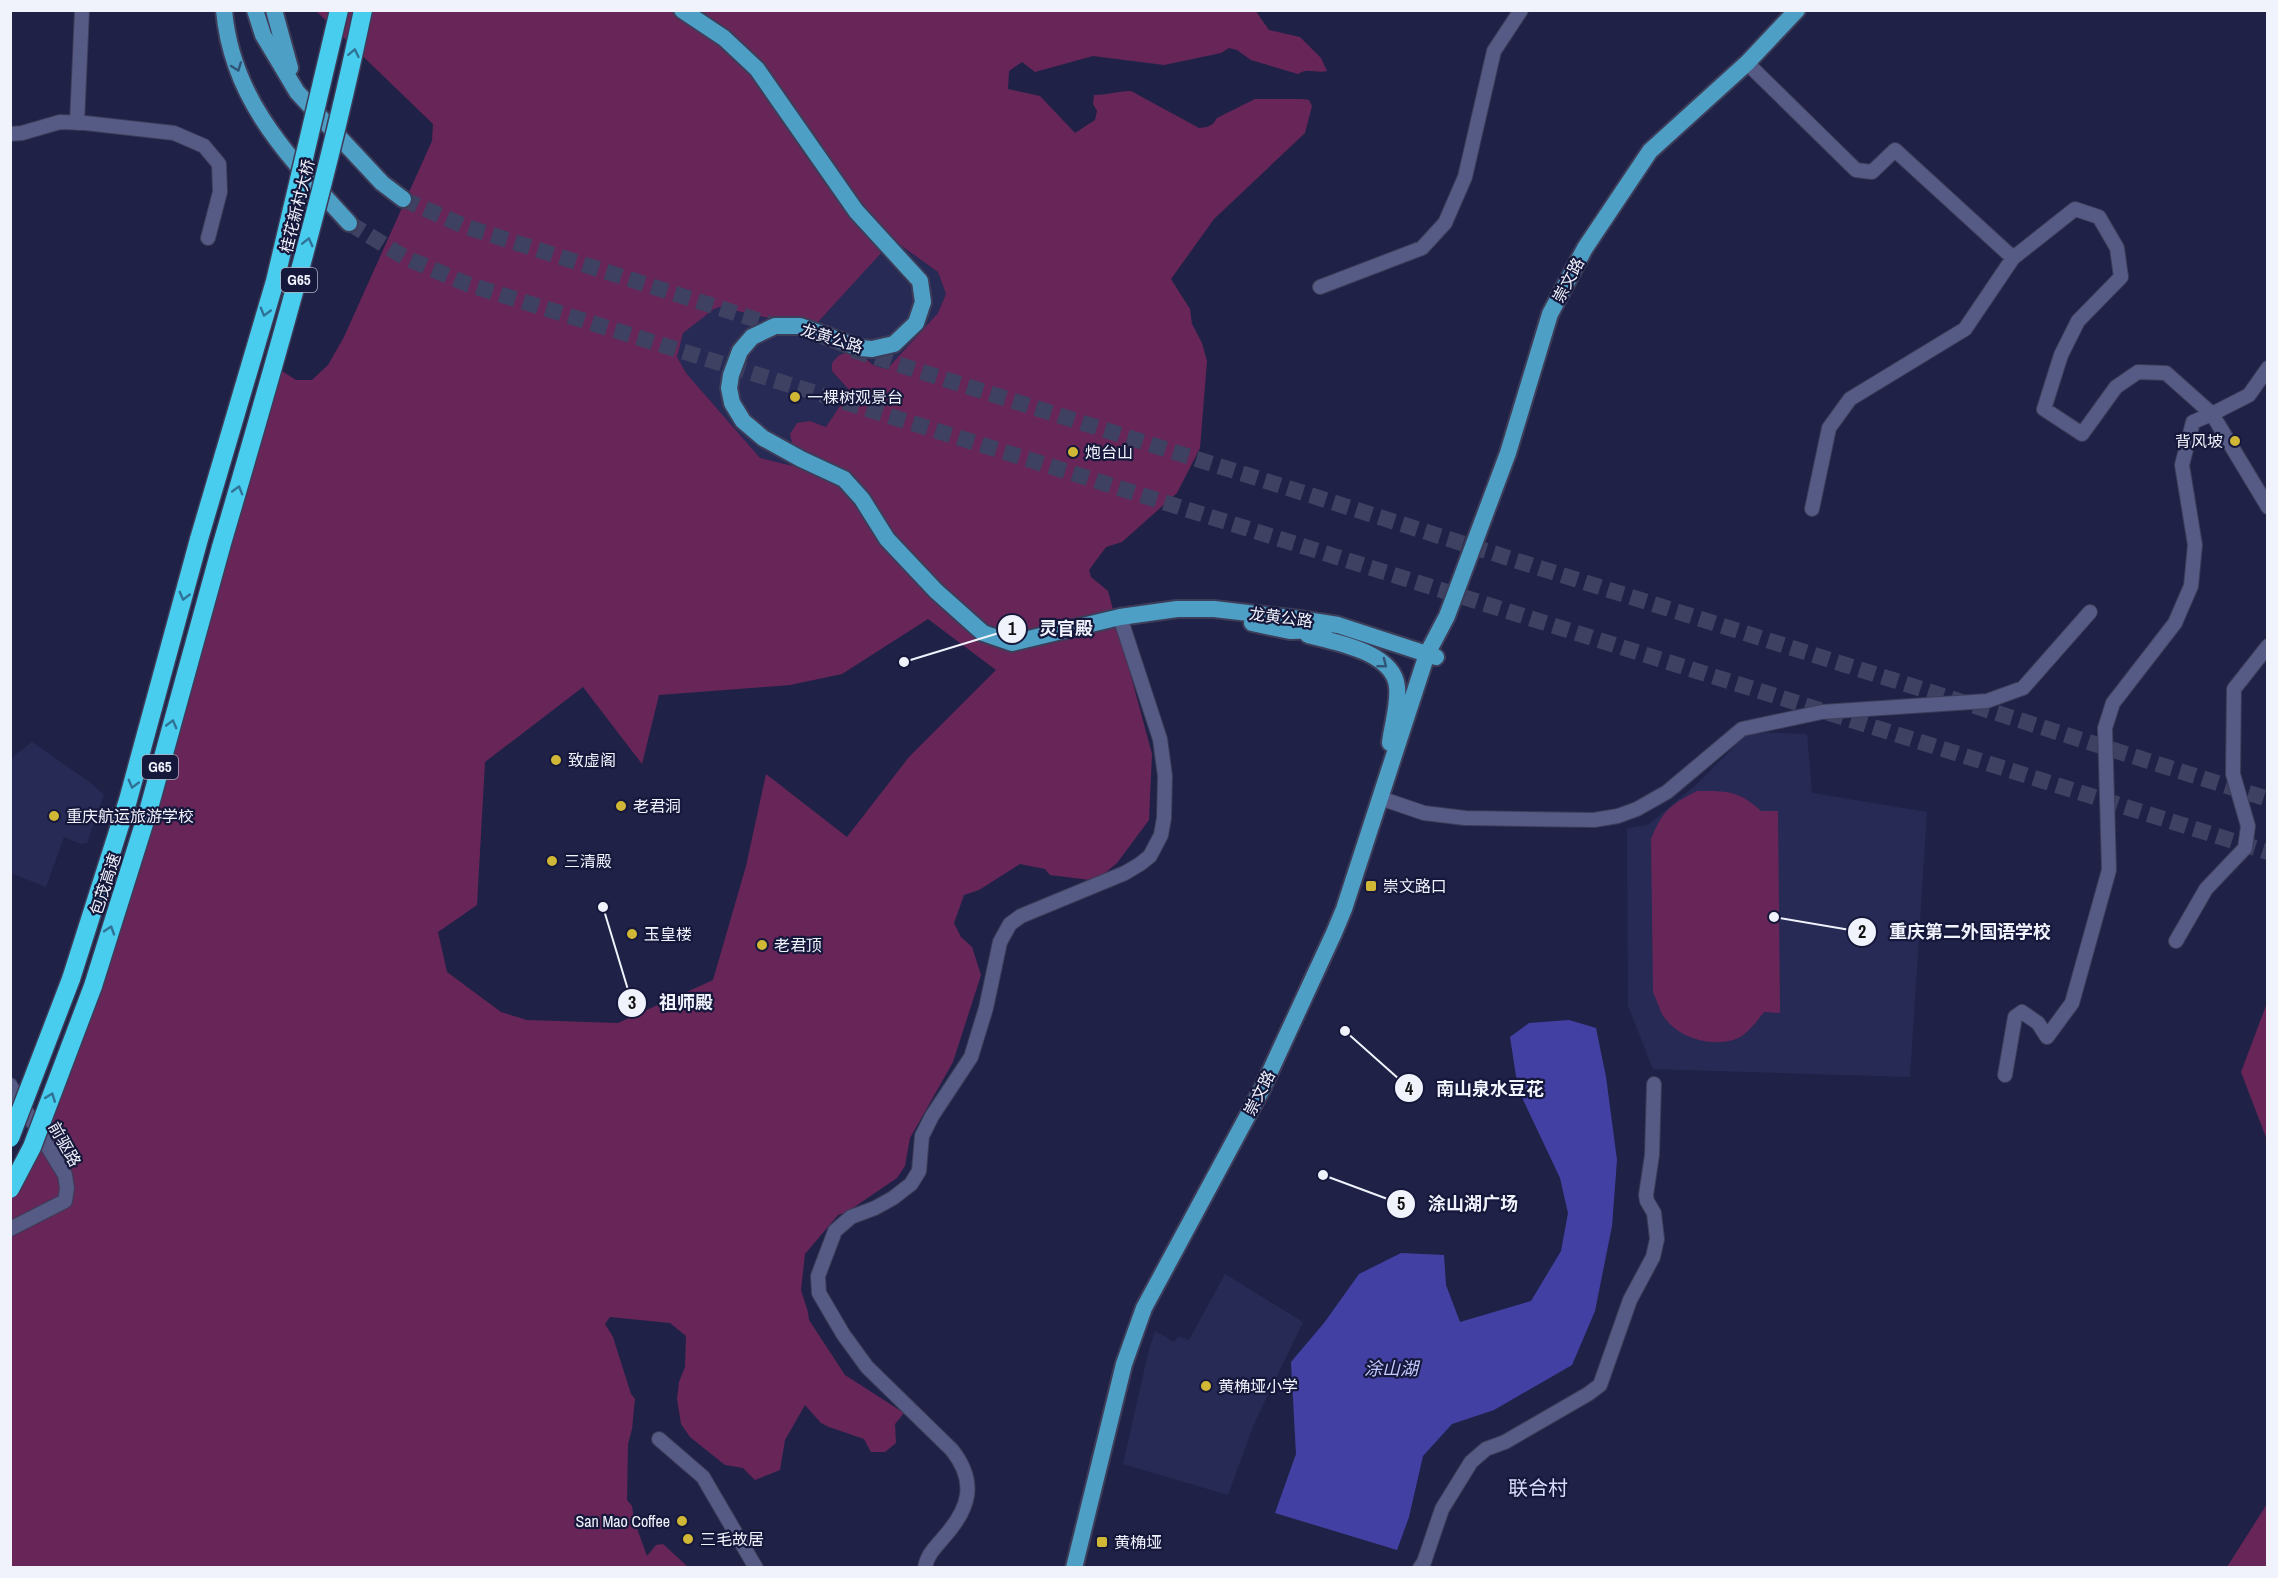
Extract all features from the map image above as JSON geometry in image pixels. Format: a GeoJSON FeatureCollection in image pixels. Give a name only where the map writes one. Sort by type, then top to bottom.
{"type":"FeatureCollection","features":[{"type":"Feature","properties":{"kind":"highway","name":"桂花新村大桥"},"geometry":{"type":"LineString","coordinates":[[199,539],[275,281],[339,10]]}},
{"type":"Feature","properties":{"kind":"highway","name":"桂花新村大桥"},"geometry":{"type":"LineString","coordinates":[[221,547],[298,282],[344,100],[363,10]]}},
{"type":"Feature","properties":{"kind":"highway","name":"包茂高速"},"geometry":{"type":"LineString","coordinates":[[10,1138],[71,979],[128,800],[199,539]]}},
{"type":"Feature","properties":{"kind":"highway","name":"包茂高速"},"geometry":{"type":"LineString","coordinates":[[10,1189],[32,1146],[93,986],[149,808],[221,547]]}},
{"type":"Feature","properties":{"kind":"main road"},"geometry":{"type":"LineString","coordinates":[[224,10],[229,45],[251,103],[266,128],[349,224]]}},
{"type":"Feature","properties":{"kind":"main road"},"geometry":{"type":"LineString","coordinates":[[255,10],[263,35],[297,92],[382,183],[403,199]]}},
{"type":"Feature","properties":{"kind":"main road"},"geometry":{"type":"LineString","coordinates":[[274,10],[297,92]]}},
{"type":"Feature","properties":{"kind":"main road","name":"龙黄公路"},"geometry":{"type":"LineString","coordinates":[[682,10],[724,38],[757,69],[856,212],[920,281],[923,302],[916,322],[894,344],[872,349],[860,348],[800,326],[775,326],[752,337],[740,351],[731,375],[729,388],[732,403],[744,421],[763,438],[844,479],[862,499],[887,539],[936,591],[983,633],[1012,643],[1120,618],[1189,609],[1338,631],[1431,658]]}},
{"type":"Feature","properties":{"kind":"main road","name":"崇文路"},"geometry":{"type":"LineString","coordinates":[[1085,1568],[1135,1363],[1146,1329],[1277,1082],[1349,921],[1431,658],[1508,453],[1550,314],[1585,248],[1650,151],[1747,63],[1797,10]]}},
{"type":"Feature","properties":{"kind":"main road"},"geometry":{"type":"LineString","coordinates":[[1287,624],[1380,660],[1394,674],[1397,695],[1386,800]]}},
{"type":"Feature","properties":{"kind":"main road","name":"崇文路"},"geometry":{"type":"LineString","coordinates":[[1074,1568],[1124,1364],[1144,1308],[1266,1079],[1344,909],[1386,800]]}},
{"type":"Feature","properties":{"kind":"street"},"geometry":{"type":"LineString","coordinates":[[77,123],[82,10]]}},
{"type":"Feature","properties":{"kind":"street"},"geometry":{"type":"LineString","coordinates":[[1320,287],[1422,248],[1445,223],[1465,177],[1494,51],[1521,10]]}},
{"type":"Feature","properties":{"kind":"street"},"geometry":{"type":"LineString","coordinates":[[1747,63],[1856,170],[1872,172],[1895,150],[2013,258]]}},
{"type":"Feature","properties":{"kind":"street"},"geometry":{"type":"LineString","coordinates":[[10,134],[22,133],[60,122],[77,123],[174,133],[204,146],[219,164],[220,192],[208,238]]}},
{"type":"Feature","properties":{"kind":"street"},"geometry":{"type":"LineString","coordinates":[[1812,509],[1829,428],[1850,399],[1965,329],[2013,258],[2075,209],[2099,217],[2117,248],[2121,277],[2078,321],[2061,355],[2044,410],[2082,434],[2116,387],[2138,372],[2166,373],[2212,414],[2268,507]]}},
{"type":"Feature","properties":{"kind":"street"},"geometry":{"type":"LineString","coordinates":[[2005,1075],[2015,1017],[2022,1012],[2038,1023],[2047,1037],[2072,1003],[2109,870],[2105,728],[2113,704],[2175,622],[2191,586],[2195,545],[2182,465],[2193,422],[2249,395],[2268,368]]}},
{"type":"Feature","properties":{"kind":"street"},"geometry":{"type":"LineString","coordinates":[[1386,800],[1444,817],[1594,820],[1618,816],[1667,792],[1742,729],[1822,711],[1987,701],[2023,688],[2090,612]]}},
{"type":"Feature","properties":{"kind":"street"},"geometry":{"type":"LineString","coordinates":[[925,1568],[926,1558],[958,1522],[966,1504],[969,1480],[963,1463],[861,1359],[819,1293],[818,1276],[835,1231],[851,1217],[893,1198],[911,1184],[919,1171],[922,1136],[932,1116],[971,1057],[986,1008],[1000,942],[1010,924],[1021,916],[1125,873],[1150,856],[1156,846],[1164,818],[1165,776],[1160,739],[1120,618]]}},
{"type":"Feature","properties":{"kind":"street"},"geometry":{"type":"LineString","coordinates":[[2176,941],[2206,890],[2245,848],[2248,826],[2233,774],[2234,689],[2268,646]]}},
{"type":"Feature","properties":{"kind":"street"},"geometry":{"type":"LineString","coordinates":[[1420,1568],[1442,1509],[1471,1462],[1486,1449],[1505,1442],[1600,1385],[1630,1300],[1653,1257],[1657,1239],[1654,1213],[1646,1196],[1652,1155],[1654,1084]]}},
{"type":"Feature","properties":{"kind":"street","name":"前驱路"},"geometry":{"type":"LineString","coordinates":[[10,1085],[58,1162],[65,1175],[67,1188],[64,1201],[10,1230]]}},
{"type":"Feature","properties":{"kind":"street"},"geometry":{"type":"LineString","coordinates":[[659,1438],[703,1477],[756,1568]]}},
{"type":"Feature","properties":{"kind":"shaded area"},"geometry":{"type":"Polygon","coordinates":[[[1255,10],[1269,30],[1300,37],[1321,58],[1327,71],[1305,71],[1298,74],[1251,60],[1237,50],[1229,48],[1221,53],[1164,65],[1093,56],[1035,72],[1022,62],[1009,71],[1008,89],[1040,96],[1075,133],[1095,120],[1097,111],[1093,104],[1094,95],[1131,91],[1199,128],[1213,124],[1217,118],[1255,99],[1302,99],[1309,100],[1312,106],[1305,133],[1214,219],[1171,279],[1190,309],[1192,324],[1202,343],[1207,361],[1200,448],[1177,493],[1122,542],[1106,547],[1089,570],[1091,577],[1108,591],[1152,754],[1149,820],[1117,863],[1105,873],[1090,880],[1050,875],[1045,869],[1020,864],[979,890],[964,895],[954,923],[961,937],[972,947],[981,975],[953,1062],[910,1138],[905,1166],[897,1178],[847,1212],[838,1215],[805,1254],[801,1290],[809,1320],[845,1375],[904,1413],[895,1424],[896,1443],[885,1452],[871,1452],[864,1439],[821,1423],[805,1405],[785,1440],[780,1470],[755,1480],[743,1468],[725,1465],[690,1437],[681,1424],[677,1399],[679,1382],[685,1367],[686,1336],[670,1323],[610,1317],[605,1324],[613,1337],[631,1394],[635,1399],[628,1444],[627,1500],[632,1506],[634,1520],[647,1556],[656,1545],[663,1544],[688,1567],[11,1567],[10,1192],[105,961],[208,600],[282,371],[296,380],[312,380],[328,365],[344,337],[432,141],[433,124],[316,11],[1255,10]],[[893,240],[818,322],[804,326],[720,307],[714,309],[683,333],[677,357],[686,373],[760,458],[793,466],[796,460],[790,434],[797,423],[810,421],[826,427],[850,391],[832,371],[832,363],[838,356],[859,347],[870,363],[888,368],[938,313],[946,294],[938,272],[893,240]],[[928,619],[842,674],[790,685],[659,695],[642,764],[583,687],[485,762],[477,905],[438,932],[447,972],[501,1012],[527,1020],[618,1023],[713,980],[746,866],[766,774],[847,837],[909,757],[996,670],[928,619]]]}},
{"type":"Feature","properties":{"kind":"shaded area"},"geometry":{"type":"Polygon","coordinates":[[[892,240],[938,272],[946,294],[938,313],[888,368],[878,369],[862,353],[832,371],[850,391],[826,427],[810,421],[790,434],[796,460],[793,466],[760,458],[686,373],[677,357],[682,333],[720,307],[804,326],[818,322],[892,240]]]}},
{"type":"Feature","properties":{"kind":"shaded area"},"geometry":{"type":"Polygon","coordinates":[[[1749,732],[1807,734],[1812,793],[1927,812],[1910,1077],[1653,1069],[1628,1006],[1627,828],[1648,825],[1698,783],[1749,732]]]}},
{"type":"Feature","properties":{"kind":"shaded area","name":"重庆航运旅游学校"},"geometry":{"type":"Polygon","coordinates":[[[32,742],[91,783],[104,795],[87,843],[81,844],[64,837],[46,887],[11,873],[11,761],[32,742]]]}},
{"type":"Feature","properties":{"kind":"shaded area"},"geometry":{"type":"Polygon","coordinates":[[[1697,791],[1732,793],[1746,799],[1761,811],[1778,811],[1780,1013],[1764,1012],[1742,1036],[1723,1042],[1703,1041],[1675,1029],[1662,1014],[1653,992],[1651,839],[1659,821],[1668,809],[1697,791]]]}},
{"type":"Feature","properties":{"kind":"shaded area"},"geometry":{"type":"Polygon","coordinates":[[[2268,1003],[2267,1140],[2241,1072],[2268,1003]]]}},
{"type":"Feature","properties":{"kind":"shaded area","name":"黄桷垭小学"},"geometry":{"type":"Polygon","coordinates":[[[1225,1274],[1303,1322],[1254,1424],[1228,1495],[1123,1464],[1155,1331],[1174,1342],[1179,1336],[1189,1340],[1225,1274]]]}},
{"type":"Feature","properties":{"kind":"shaded area"},"geometry":{"type":"Polygon","coordinates":[[[2267,1504],[2267,1567],[2227,1567],[2267,1504]]]}},
{"type":"Feature","properties":{"kind":"water","name":"涂山湖"},"geometry":{"type":"Polygon","coordinates":[[[1569,1020],[1596,1028],[1606,1077],[1617,1160],[1612,1226],[1595,1311],[1572,1365],[1494,1410],[1452,1424],[1423,1456],[1409,1517],[1397,1550],[1275,1513],[1296,1454],[1291,1362],[1324,1323],[1359,1274],[1401,1253],[1444,1255],[1446,1285],[1460,1322],[1531,1301],[1561,1251],[1568,1213],[1560,1178],[1518,1089],[1510,1037],[1529,1023],[1569,1020]]]}},
{"type":"Feature","properties":{"kind":"tunnel"},"geometry":{"type":"LineString","coordinates":[[403,199],[464,226],[785,329]]}},
{"type":"Feature","properties":{"kind":"tunnel"},"geometry":{"type":"LineString","coordinates":[[349,223],[404,257],[467,284],[2268,852]]}},
{"type":"Feature","properties":{"kind":"tunnel"},"geometry":{"type":"LineString","coordinates":[[853,350],[2268,799]]}},
{"type":"Feature","properties":{"kind":"place","name":"一棵树观景台"},"geometry":{"type":"Point","coordinates":[795,397]}},
{"type":"Feature","properties":{"kind":"place","name":"背风坡"},"geometry":{"type":"Point","coordinates":[2235,441]}},
{"type":"Feature","properties":{"kind":"place","name":"炮台山"},"geometry":{"type":"Point","coordinates":[1073,452]}},
{"type":"Feature","properties":{"kind":"place","name":"灵官殿"},"geometry":{"type":"Point","coordinates":[904,662]}},
{"type":"Feature","properties":{"kind":"place","name":"致虚阁"},"geometry":{"type":"Point","coordinates":[556,760]}},
{"type":"Feature","properties":{"kind":"place","name":"老君洞"},"geometry":{"type":"Point","coordinates":[621,806]}},
{"type":"Feature","properties":{"kind":"place","name":"重庆航运旅游学校"},"geometry":{"type":"Point","coordinates":[54,816]}},
{"type":"Feature","properties":{"kind":"place","name":"三清殿"},"geometry":{"type":"Point","coordinates":[552,861]}},
{"type":"Feature","properties":{"kind":"place","name":"崇文路口"},"geometry":{"type":"Point","coordinates":[1371,886]}},
{"type":"Feature","properties":{"kind":"place","name":"祖师殿"},"geometry":{"type":"Point","coordinates":[603,907]}},
{"type":"Feature","properties":{"kind":"place","name":"重庆第二外国语学校"},"geometry":{"type":"Point","coordinates":[1774,917]}},
{"type":"Feature","properties":{"kind":"place","name":"玉皇楼"},"geometry":{"type":"Point","coordinates":[632,934]}},
{"type":"Feature","properties":{"kind":"place","name":"老君顶"},"geometry":{"type":"Point","coordinates":[762,945]}},
{"type":"Feature","properties":{"kind":"place","name":"南山泉水豆花"},"geometry":{"type":"Point","coordinates":[1345,1031]}},
{"type":"Feature","properties":{"kind":"place","name":"涂山湖广场"},"geometry":{"type":"Point","coordinates":[1323,1175]}},
{"type":"Feature","properties":{"kind":"place","name":"黄桷垭小学"},"geometry":{"type":"Point","coordinates":[1206,1386]}},
{"type":"Feature","properties":{"kind":"place","name":"San Mao Coffee"},"geometry":{"type":"Point","coordinates":[682,1521]}},
{"type":"Feature","properties":{"kind":"place","name":"三毛故居"},"geometry":{"type":"Point","coordinates":[688,1539]}},
{"type":"Feature","properties":{"kind":"place","name":"黄桷垭"},"geometry":{"type":"Point","coordinates":[1102,1542]}},
{"type":"Feature","properties":{"kind":"district","name":"联合村"},"geometry":{"type":"Point","coordinates":[1538,1488]}}]}
